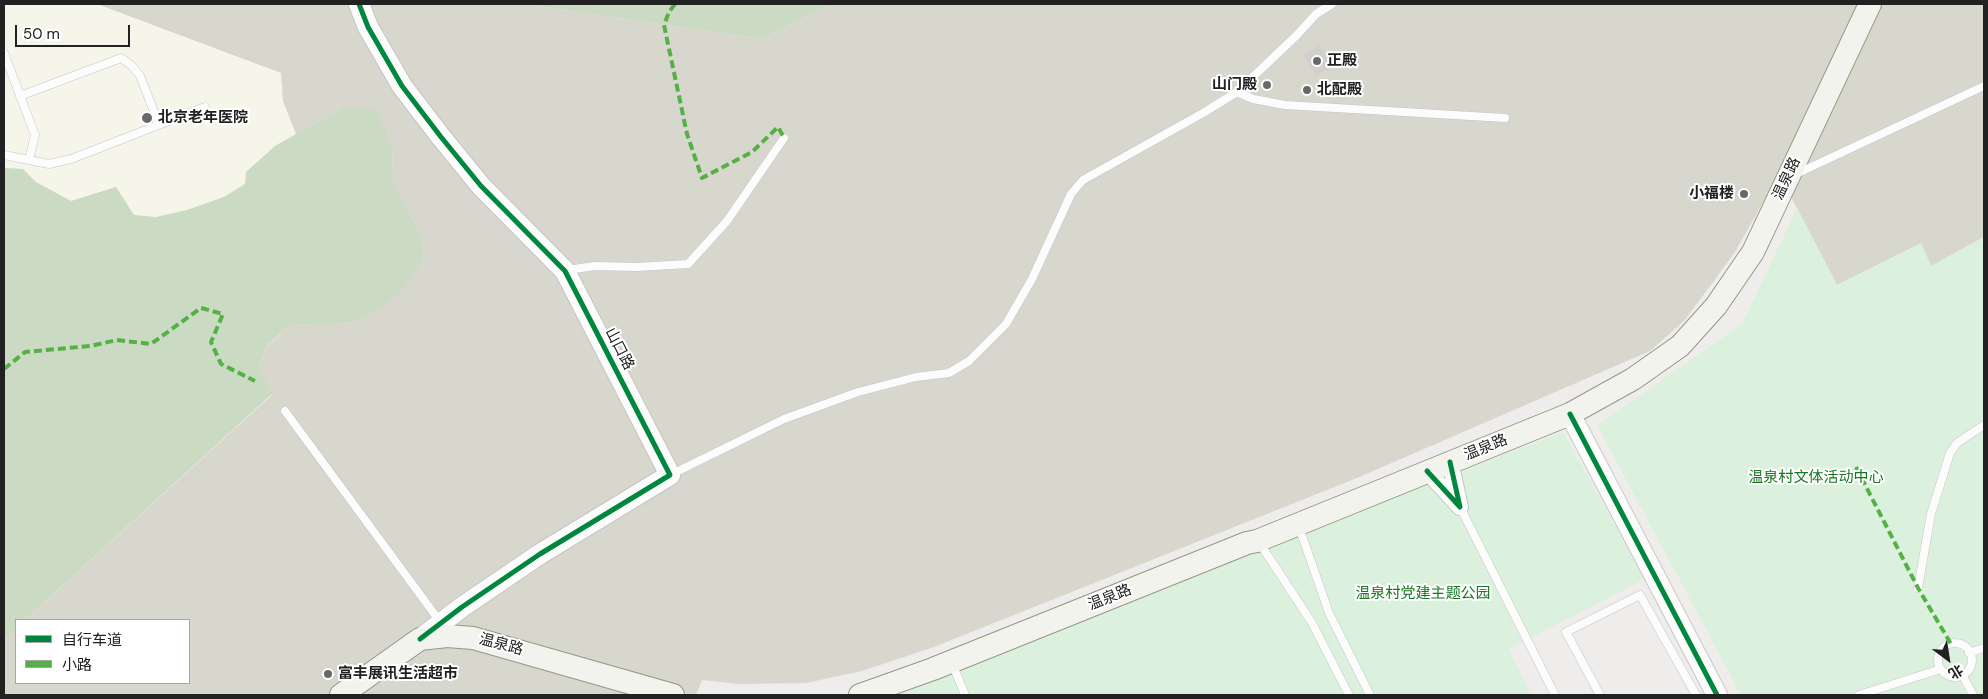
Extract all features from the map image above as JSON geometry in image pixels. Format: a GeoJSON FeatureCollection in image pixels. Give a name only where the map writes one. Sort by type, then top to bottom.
{"type":"FeatureCollection","features":[{"type":"Feature","properties":{"kind":"main road","name":"温泉路"},"geometry":{"type":"LineString","coordinates":[[860,695],[951,662],[1570,414],[1633,379],[1680,346],[1716,306],[1753,252],[1870,4]]}},
{"type":"Feature","properties":{"kind":"main road","name":"温泉路"},"geometry":{"type":"LineString","coordinates":[[341,695],[420,639],[447,636],[473,638],[673,695]]}},
{"type":"Feature","properties":{"kind":"street","name":"山口路"},"geometry":{"type":"LineString","coordinates":[[359,4],[368,27],[402,86],[441,137],[481,186],[565,271],[670,475]]}},
{"type":"Feature","properties":{"kind":"street"},"geometry":{"type":"LineString","coordinates":[[1570,414],[1717,695]]}},
{"type":"Feature","properties":{"kind":"street"},"geometry":{"type":"LineString","coordinates":[[1450,462],[1460,507]]}},
{"type":"Feature","properties":{"kind":"street"},"geometry":{"type":"LineString","coordinates":[[1427,471],[1460,507]]}},
{"type":"Feature","properties":{"kind":"street"},"geometry":{"type":"LineString","coordinates":[[420,639],[540,554],[645,492],[670,475]]}},
{"type":"Feature","properties":{"kind":"lane"},"geometry":{"type":"LineString","coordinates":[[670,475],[784,419],[858,392],[916,377],[949,373],[969,361],[1006,324],[1032,279],[1071,194],[1083,180],[1237,92],[1297,35],[1316,14],[1332,4]]}},
{"type":"Feature","properties":{"kind":"lane"},"geometry":{"type":"LineString","coordinates":[[4,53],[35,135],[29,160]]}},
{"type":"Feature","properties":{"kind":"lane"},"geometry":{"type":"LineString","coordinates":[[20,96],[121,58],[131,65],[140,76],[159,124]]}},
{"type":"Feature","properties":{"kind":"lane"},"geometry":{"type":"LineString","coordinates":[[1788,178],[1984,86]]}},
{"type":"Feature","properties":{"kind":"lane"},"geometry":{"type":"LineString","coordinates":[[1237,92],[1254,100],[1285,105],[1505,118]]}},
{"type":"Feature","properties":{"kind":"lane"},"geometry":{"type":"LineString","coordinates":[[4,155],[49,164],[71,159],[206,107]]}},
{"type":"Feature","properties":{"kind":"lane"},"geometry":{"type":"LineString","coordinates":[[565,271],[595,266],[636,267],[688,264],[727,221],[784,138]]}},
{"type":"Feature","properties":{"kind":"lane"},"geometry":{"type":"LineString","coordinates":[[285,411],[441,623]]}},
{"type":"Feature","properties":{"kind":"lane"},"geometry":{"type":"LineString","coordinates":[[1918,588],[1931,514],[1950,453],[1957,443],[1984,425]]}},
{"type":"Feature","properties":{"kind":"lane"},"geometry":{"type":"LineString","coordinates":[[1460,507],[1556,695]]}},
{"type":"Feature","properties":{"kind":"lane"},"geometry":{"type":"LineString","coordinates":[[1298,524],[1329,614],[1370,695]]}},
{"type":"Feature","properties":{"kind":"lane"},"geometry":{"type":"LineString","coordinates":[[1258,540],[1312,624],[1349,695]]}},
{"type":"Feature","properties":{"kind":"lane"},"geometry":{"type":"LineString","coordinates":[[1600,695],[1566,632],[1640,594],[1696,695]]}},
{"type":"Feature","properties":{"kind":"lane"},"geometry":{"type":"LineString","coordinates":[[1951,644],[1962,645],[1970,653],[1971,665],[1963,676],[1949,676],[1938,664],[1939,654],[1946,646],[1951,644]]}},
{"type":"Feature","properties":{"kind":"lane"},"geometry":{"type":"LineString","coordinates":[[1970,653],[1984,648]]}},
{"type":"Feature","properties":{"kind":"lane"},"geometry":{"type":"LineString","coordinates":[[951,662],[964,695]]}},
{"type":"Feature","properties":{"kind":"lane"},"geometry":{"type":"LineString","coordinates":[[1859,695],[1941,669]]}},
{"type":"Feature","properties":{"kind":"lane"},"geometry":{"type":"LineString","coordinates":[[1963,676],[1973,695]]}},
{"type":"Feature","properties":{"kind":"shaded area","name":"北京老年医院"},"geometry":{"type":"Polygon","coordinates":[[[4,4],[97,4],[281,73],[283,101],[296,134],[275,146],[245,184],[224,197],[187,210],[156,217],[134,215],[116,187],[71,201],[35,182],[23,169],[4,168],[4,4]]]}},
{"type":"Feature","properties":{"kind":"shaded area"},"geometry":{"type":"Polygon","coordinates":[[[97,4],[523,4],[763,39],[832,4],[1984,4],[1984,237],[1931,266],[1921,244],[1837,285],[1779,174],[1735,252],[1684,321],[1650,351],[1357,478],[934,647],[862,671],[806,683],[740,684],[702,680],[696,695],[4,695],[4,640],[15,629],[15,684],[190,684],[190,619],[26,619],[273,394],[259,367],[268,345],[292,324],[322,325],[355,322],[421,234],[393,183],[392,147],[342,108],[296,134],[283,101],[281,73],[97,4]]]}},
{"type":"Feature","properties":{"kind":"green space"},"geometry":{"type":"Polygon","coordinates":[[[523,4],[832,4],[763,39],[523,4]]]}},
{"type":"Feature","properties":{"kind":"green space"},"geometry":{"type":"Polygon","coordinates":[[[342,108],[376,109],[392,147],[393,183],[421,234],[423,259],[405,286],[383,307],[355,322],[322,325],[292,324],[268,344],[259,367],[273,393],[26,619],[15,619],[15,629],[4,640],[4,168],[23,169],[36,182],[71,201],[116,187],[134,215],[156,217],[187,210],[224,197],[245,184],[246,172],[275,146],[342,108]]]}},
{"type":"Feature","properties":{"kind":"green space","name":"温泉村文体活动中心"},"geometry":{"type":"Polygon","coordinates":[[[1797,208],[1837,285],[1921,243],[1931,266],[1984,237],[1984,695],[1741,695],[1597,425],[1742,324],[1797,208]]]}},
{"type":"Feature","properties":{"kind":"green space","name":"温泉村党建主题公园"},"geometry":{"type":"Polygon","coordinates":[[[1563,432],[1645,579],[1509,649],[1531,695],[879,695],[1563,432]]]}},
{"type":"Feature","properties":{"kind":"building","name":"正殿"},"geometry":{"type":"Polygon","coordinates":[[[1319,46],[1331,66],[1316,75],[1304,55],[1319,46]]]}},
{"type":"Feature","properties":{"kind":"marked path"},"geometry":{"type":"LineString","coordinates":[[675,4],[669,12],[664,25],[687,134],[702,178],[752,152],[778,127],[784,138]]}},
{"type":"Feature","properties":{"kind":"marked path"},"geometry":{"type":"LineString","coordinates":[[4,369],[25,352],[90,346],[117,340],[151,344],[201,308],[223,314],[211,342],[221,364],[255,381]]}},
{"type":"Feature","properties":{"kind":"marked path"},"geometry":{"type":"LineString","coordinates":[[1856,467],[1918,588],[1951,644]]}},
{"type":"Feature","properties":{"kind":"cycle path"},"geometry":{"type":"LineString","coordinates":[[359,4],[368,27],[402,86],[441,137],[481,186],[565,271],[670,475],[540,554],[462,607],[420,639]]}},
{"type":"Feature","properties":{"kind":"cycle path"},"geometry":{"type":"LineString","coordinates":[[1570,414],[1717,695]]}},
{"type":"Feature","properties":{"kind":"cycle path"},"geometry":{"type":"LineString","coordinates":[[1427,471],[1460,507],[1450,462]]}},
{"type":"Feature","properties":{"kind":"place","name":"正殿"},"geometry":{"type":"Point","coordinates":[1317,61]}},
{"type":"Feature","properties":{"kind":"place","name":"山门殿"},"geometry":{"type":"Point","coordinates":[1267,85]}},
{"type":"Feature","properties":{"kind":"place","name":"北配殿"},"geometry":{"type":"Point","coordinates":[1307,90]}},
{"type":"Feature","properties":{"kind":"place","name":"北京老年医院"},"geometry":{"type":"Point","coordinates":[147,118]}},
{"type":"Feature","properties":{"kind":"place","name":"小福楼"},"geometry":{"type":"Point","coordinates":[1744,194]}},
{"type":"Feature","properties":{"kind":"place","name":"富丰展讯生活超市"},"geometry":{"type":"Point","coordinates":[328,674]}}]}
